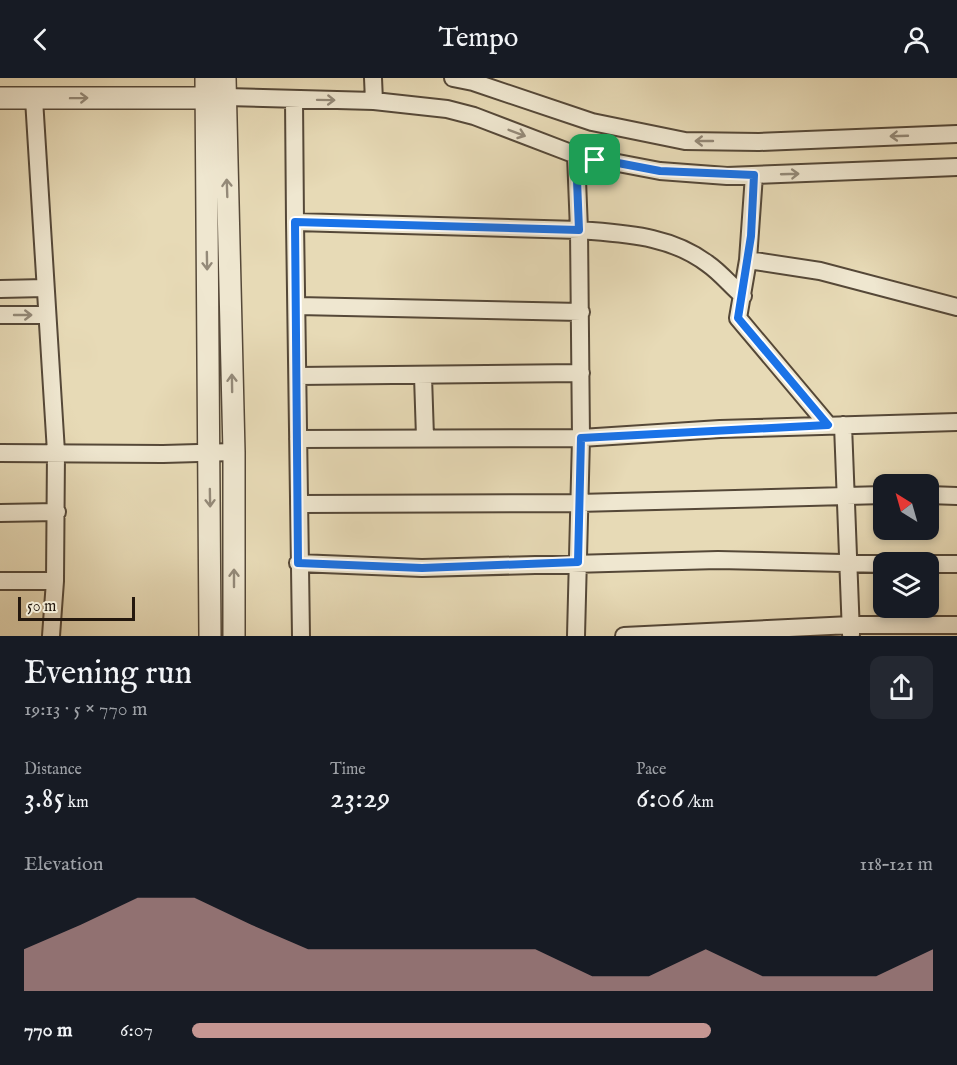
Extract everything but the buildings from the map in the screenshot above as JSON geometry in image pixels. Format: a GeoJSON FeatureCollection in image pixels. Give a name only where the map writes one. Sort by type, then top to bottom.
{"type":"FeatureCollection","features":[{"type":"Feature","properties":{"kind":"street"},"geometry":{"type":"LineString","coordinates":[[373,78],[374,101]]}},
{"type":"Feature","properties":{"kind":"street"},"geometry":{"type":"LineString","coordinates":[[453,78],[473,82],[592,123],[685,141],[759,142],[957,134]]}},
{"type":"Feature","properties":{"kind":"street"},"geometry":{"type":"LineString","coordinates":[[216,88],[234,452],[234,636]]}},
{"type":"Feature","properties":{"kind":"street"},"geometry":{"type":"LineString","coordinates":[[210,636],[209,453],[216,88]]}},
{"type":"Feature","properties":{"kind":"street"},"geometry":{"type":"LineString","coordinates":[[0,98],[34,99],[216,88],[294,99],[374,101],[460,112],[576,155],[660,171],[754,175],[957,167]]}},
{"type":"Feature","properties":{"kind":"street"},"geometry":{"type":"LineString","coordinates":[[34,99],[56,452],[57,512],[51,636]]}},
{"type":"Feature","properties":{"kind":"street"},"geometry":{"type":"LineString","coordinates":[[294,99],[298,306],[298,563],[301,636]]}},
{"type":"Feature","properties":{"kind":"street"},"geometry":{"type":"LineString","coordinates":[[576,155],[581,312],[581,438],[576,636]]}},
{"type":"Feature","properties":{"kind":"street"},"geometry":{"type":"LineString","coordinates":[[754,175],[748,260],[738,318],[835,425],[847,494],[851,630]]}},
{"type":"Feature","properties":{"kind":"street"},"geometry":{"type":"LineString","coordinates":[[295,222],[579,230],[637,235],[672,243],[710,265],[743,297]]}},
{"type":"Feature","properties":{"kind":"street"},"geometry":{"type":"LineString","coordinates":[[748,260],[820,271],[957,307]]}},
{"type":"Feature","properties":{"kind":"street"},"geometry":{"type":"LineString","coordinates":[[0,289],[45,288]]}},
{"type":"Feature","properties":{"kind":"street"},"geometry":{"type":"LineString","coordinates":[[298,306],[581,312]]}},
{"type":"Feature","properties":{"kind":"street"},"geometry":{"type":"LineString","coordinates":[[0,315],[47,315]]}},
{"type":"Feature","properties":{"kind":"street"},"geometry":{"type":"LineString","coordinates":[[298,376],[581,373]]}},
{"type":"Feature","properties":{"kind":"street"},"geometry":{"type":"LineString","coordinates":[[423,376],[425,437]]}},
{"type":"Feature","properties":{"kind":"street"},"geometry":{"type":"LineString","coordinates":[[298,439],[581,438],[835,425],[957,422]]}},
{"type":"Feature","properties":{"kind":"street"},"geometry":{"type":"LineString","coordinates":[[0,453],[234,452]]}},
{"type":"Feature","properties":{"kind":"street"},"geometry":{"type":"LineString","coordinates":[[299,504],[578,503],[873,495]]}},
{"type":"Feature","properties":{"kind":"street"},"geometry":{"type":"LineString","coordinates":[[939,495],[957,496]]}},
{"type":"Feature","properties":{"kind":"street"},"geometry":{"type":"LineString","coordinates":[[0,513],[57,512]]}},
{"type":"Feature","properties":{"kind":"street"},"geometry":{"type":"LineString","coordinates":[[298,563],[422,568],[718,560],[873,564]]}},
{"type":"Feature","properties":{"kind":"street"},"geometry":{"type":"LineString","coordinates":[[939,564],[957,564]]}},
{"type":"Feature","properties":{"kind":"street"},"geometry":{"type":"LineString","coordinates":[[0,581],[55,581]]}},
{"type":"Feature","properties":{"kind":"street"},"geometry":{"type":"LineString","coordinates":[[624,636],[957,625]]}},
{"type":"Feature","properties":{"kind":"route"},"geometry":{"type":"LineString","coordinates":[[576,155],[595,160],[660,171],[727,176],[754,175],[751,236],[738,318],[828,425],[581,438],[578,562],[422,568],[298,563],[298,306],[295,222],[579,230],[576,155]]}}]}
